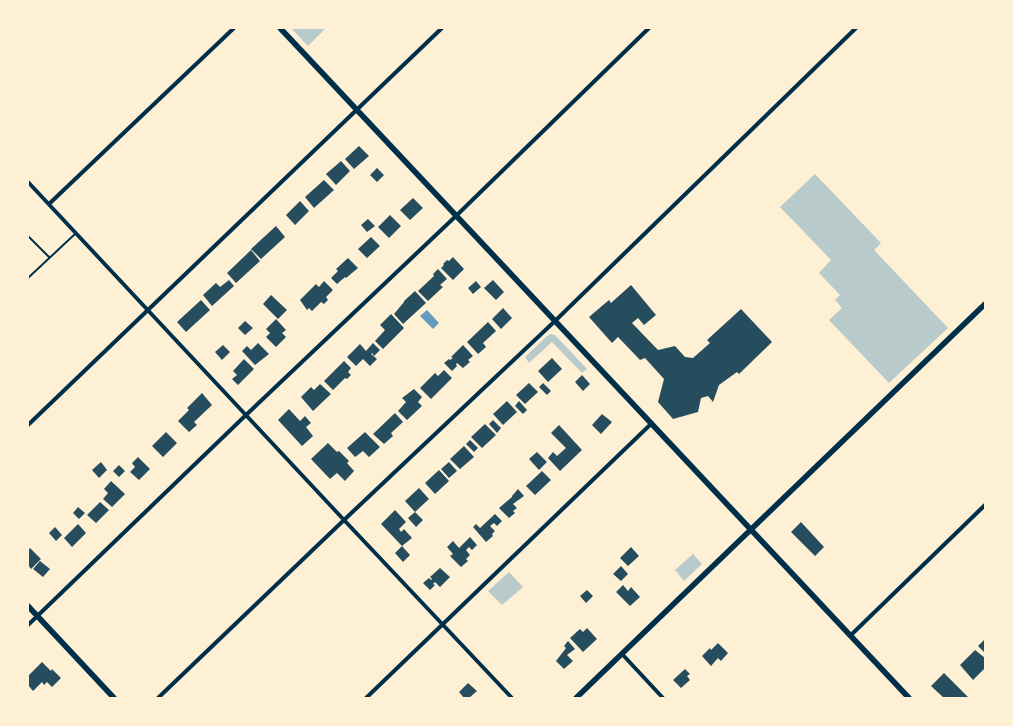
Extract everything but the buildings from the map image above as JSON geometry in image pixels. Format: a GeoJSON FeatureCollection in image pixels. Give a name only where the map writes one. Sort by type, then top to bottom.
{"type":"FeatureCollection","features":[{"type":"Feature","properties":{"kind":"street"},"geometry":{"type":"LineString","coordinates":[[49,204],[234,28]]}},
{"type":"Feature","properties":{"kind":"street"},"geometry":{"type":"LineString","coordinates":[[280,28],[909,698]]}},
{"type":"Feature","properties":{"kind":"street"},"geometry":{"type":"LineString","coordinates":[[28,425],[442,28]]}},
{"type":"Feature","properties":{"kind":"street"},"geometry":{"type":"LineString","coordinates":[[28,625],[457,215],[649,28]]}},
{"type":"Feature","properties":{"kind":"street"},"geometry":{"type":"LineString","coordinates":[[158,698],[555,320],[856,28]]}},
{"type":"Feature","properties":{"kind":"street"},"geometry":{"type":"LineString","coordinates":[[28,182],[75,234],[512,698]]}},
{"type":"Feature","properties":{"kind":"street"},"geometry":{"type":"LineString","coordinates":[[576,698],[985,304]]}},
{"type":"Feature","properties":{"kind":"street"},"geometry":{"type":"LineString","coordinates":[[366,698],[652,423]]}},
{"type":"Feature","properties":{"kind":"street"},"geometry":{"type":"LineString","coordinates":[[851,635],[985,505]]}},
{"type":"Feature","properties":{"kind":"street"},"geometry":{"type":"LineString","coordinates":[[28,606],[114,698]]}},
{"type":"Feature","properties":{"kind":"street"},"geometry":{"type":"LineString","coordinates":[[622,654],[662,698]]}},
{"type":"Feature","properties":{"kind":"lane"},"geometry":{"type":"LineString","coordinates":[[28,278],[75,234]]}},
{"type":"Feature","properties":{"kind":"lane"},"geometry":{"type":"LineString","coordinates":[[28,236],[49,257]]}},
{"type":"Feature","properties":{"kind":"shaded area"},"geometry":{"type":"Polygon","coordinates":[[[291,28],[326,28],[308,46],[291,28]]]}},
{"type":"Feature","properties":{"kind":"shaded area"},"geometry":{"type":"Polygon","coordinates":[[[815,174],[881,243],[874,250],[948,328],[889,383],[829,320],[842,308],[835,300],[840,295],[819,273],[831,260],[780,207],[815,174]]]}},
{"type":"Feature","properties":{"kind":"shaded area"},"geometry":{"type":"Polygon","coordinates":[[[551,334],[555,335],[587,369],[582,373],[552,342],[529,363],[525,357],[551,334]]]}},
{"type":"Feature","properties":{"kind":"shaded area"},"geometry":{"type":"Polygon","coordinates":[[[693,554],[702,564],[684,581],[675,570],[693,554]]]}},
{"type":"Feature","properties":{"kind":"shaded area"},"geometry":{"type":"Polygon","coordinates":[[[509,572],[523,587],[502,605],[488,591],[509,572]]]}},
{"type":"Feature","properties":{"kind":"water"},"geometry":{"type":"Polygon","coordinates":[[[427,310],[439,323],[433,329],[420,316],[427,310]]]}}]}
